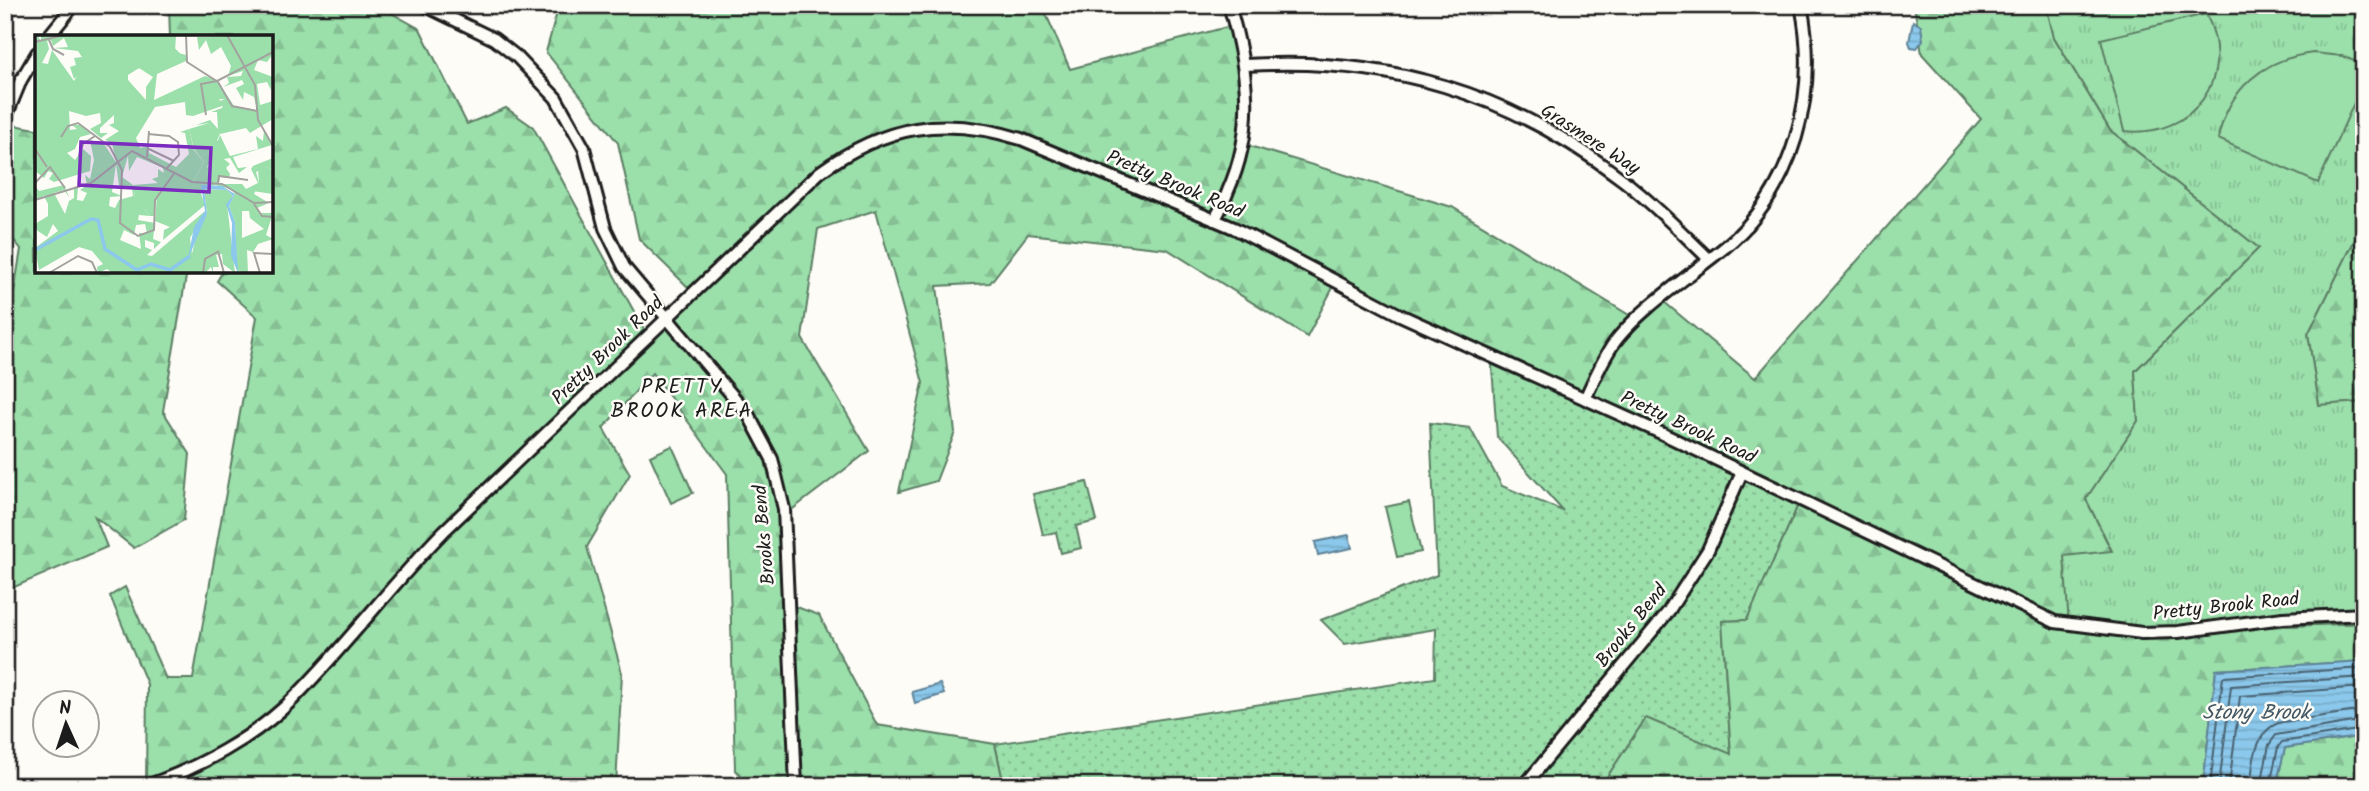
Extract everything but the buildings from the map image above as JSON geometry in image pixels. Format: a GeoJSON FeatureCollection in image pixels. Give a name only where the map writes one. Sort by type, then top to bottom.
{"type":"FeatureCollection","features":[{"type":"Feature","properties":{"kind":"street"},"geometry":{"type":"LineString","coordinates":[[50,35],[74,5]]}},
{"type":"Feature","properties":{"kind":"street","name":"Brooks Bend"},"geometry":{"type":"LineString","coordinates":[[424,5],[494,39],[517,57],[556,98],[584,148],[605,228],[613,248],[666,319],[748,414],[772,459],[780,484],[784,519],[796,786]]}},
{"type":"Feature","properties":{"kind":"street"},"geometry":{"type":"LineString","coordinates":[[1214,220],[1238,170],[1248,107],[1245,65],[1229,5]]}},
{"type":"Feature","properties":{"kind":"street"},"geometry":{"type":"LineString","coordinates":[[1585,399],[1613,344],[1741,232],[1760,208],[1790,156],[1799,127],[1807,77],[1807,37],[1801,5]]}},
{"type":"Feature","properties":{"kind":"street"},"geometry":{"type":"LineString","coordinates":[[5,120],[21,80],[35,56]]}},
{"type":"Feature","properties":{"kind":"street","name":"Grasmere Way"},"geometry":{"type":"LineString","coordinates":[[1245,65],[1296,62],[1370,68],[1456,90],[1502,108],[1581,150],[1622,179],[1709,259]]}},
{"type":"Feature","properties":{"kind":"street","name":"Pretty Brook Road"},"geometry":{"type":"LineString","coordinates":[[146,786],[229,747],[292,700],[428,548],[820,172],[871,141],[935,124],[994,130],[1214,220],[1400,316],[1742,472],[2055,622],[2098,629],[2166,632],[2283,618],[2364,614]]}},
{"type":"Feature","properties":{"kind":"street","name":"Brooks Bend"},"geometry":{"type":"LineString","coordinates":[[1524,786],[1668,612],[1707,550],[1742,472]]}},
{"type":"Feature","properties":{"kind":"green space"},"geometry":{"type":"Polygon","coordinates":[[[169,5],[377,5],[420,29],[467,124],[506,108],[533,127],[648,337],[695,294],[639,239],[618,143],[546,52],[559,5],[1042,5],[1070,69],[1234,25],[1243,144],[1452,207],[1639,321],[1663,301],[1755,378],[1981,119],[1922,54],[1914,5],[2046,5],[2054,37],[2110,130],[2259,248],[2135,371],[2138,421],[2086,499],[2112,552],[2098,633],[2364,623],[2364,661],[2216,670],[2203,786],[1601,786],[1646,718],[1731,754],[1722,621],[1747,620],[1803,494],[1491,352],[1338,278],[1307,337],[1167,249],[1028,234],[990,283],[937,286],[955,432],[936,481],[899,492],[923,383],[876,210],[818,229],[802,338],[869,451],[781,518],[785,603],[819,615],[877,725],[995,744],[1004,786],[750,786],[735,769],[727,474],[652,373],[603,428],[630,474],[587,547],[622,673],[616,786],[146,786],[147,684],[110,596],[125,587],[166,679],[193,679],[257,317],[217,281],[222,273],[273,273],[273,35],[170,35],[169,5]]]}},
{"type":"Feature","properties":{"kind":"green space"},"geometry":{"type":"Polygon","coordinates":[[[2046,5],[2364,5],[2364,215],[2360,229],[2308,334],[2319,405],[2364,402],[2364,623],[2098,633],[2069,625],[2064,556],[2112,551],[2086,499],[2138,421],[2135,371],[2259,248],[2110,130],[2054,37],[2046,5]]]}},
{"type":"Feature","properties":{"kind":"green space"},"geometry":{"type":"Polygon","coordinates":[[[2206,14],[2214,37],[2216,60],[2212,81],[2203,99],[2189,114],[2170,125],[2149,131],[2124,131],[2101,39],[2206,14]]]}},
{"type":"Feature","properties":{"kind":"green space"},"geometry":{"type":"Polygon","coordinates":[[[2313,53],[2342,56],[2364,65],[2364,81],[2318,183],[2218,139],[2230,105],[2250,79],[2278,62],[2313,53]]]}},
{"type":"Feature","properties":{"kind":"green space"},"geometry":{"type":"Polygon","coordinates":[[[7,124],[35,129],[35,273],[187,273],[163,411],[190,454],[184,520],[134,548],[95,517],[107,547],[5,591],[5,297],[14,292],[21,249],[5,229],[7,124]]]}},
{"type":"Feature","properties":{"kind":"green space"},"geometry":{"type":"Polygon","coordinates":[[[2364,215],[2364,402],[2319,405],[2308,334],[2360,229],[2364,215]]]}},
{"type":"Feature","properties":{"kind":"green space"},"geometry":{"type":"Polygon","coordinates":[[[1491,352],[1803,494],[1747,620],[1722,621],[1731,755],[1646,718],[1601,786],[1004,786],[995,744],[1435,678],[1436,629],[1345,644],[1321,620],[1437,575],[1430,423],[1470,428],[1502,486],[1563,511],[1497,437],[1491,352]]]}},
{"type":"Feature","properties":{"kind":"green space"},"geometry":{"type":"Polygon","coordinates":[[[672,446],[693,493],[671,503],[650,456],[672,446]]]}},
{"type":"Feature","properties":{"kind":"green space"},"geometry":{"type":"Polygon","coordinates":[[[1087,482],[1097,521],[1076,526],[1081,548],[1061,553],[1056,532],[1043,535],[1033,494],[1087,482]]]}},
{"type":"Feature","properties":{"kind":"green space"},"geometry":{"type":"Polygon","coordinates":[[[1409,502],[1421,552],[1397,557],[1385,507],[1409,502]]]}},
{"type":"Feature","properties":{"kind":"green space"},"geometry":{"type":"Polygon","coordinates":[[[2364,736],[2364,786],[2276,786],[2285,748],[2364,736]]]}},
{"type":"Feature","properties":{"kind":"water"},"geometry":{"type":"Polygon","coordinates":[[[1913,21],[1921,26],[1923,40],[1917,48],[1911,47],[1909,42],[1913,21]]]}},
{"type":"Feature","properties":{"kind":"water"},"geometry":{"type":"Polygon","coordinates":[[[1349,535],[1352,548],[1318,555],[1315,542],[1349,535]]]}},
{"type":"Feature","properties":{"kind":"water","name":"Stony Brook"},"geometry":{"type":"Polygon","coordinates":[[[2364,661],[2364,736],[2285,748],[2276,786],[2203,786],[2216,670],[2364,661]]]}},
{"type":"Feature","properties":{"kind":"water"},"geometry":{"type":"Polygon","coordinates":[[[940,684],[944,694],[915,703],[912,692],[940,684]]]}},
{"type":"Feature","properties":{"kind":"district","name":"PRETTY BROOK AREA"},"geometry":{"type":"Point","coordinates":[682,399]}}]}
